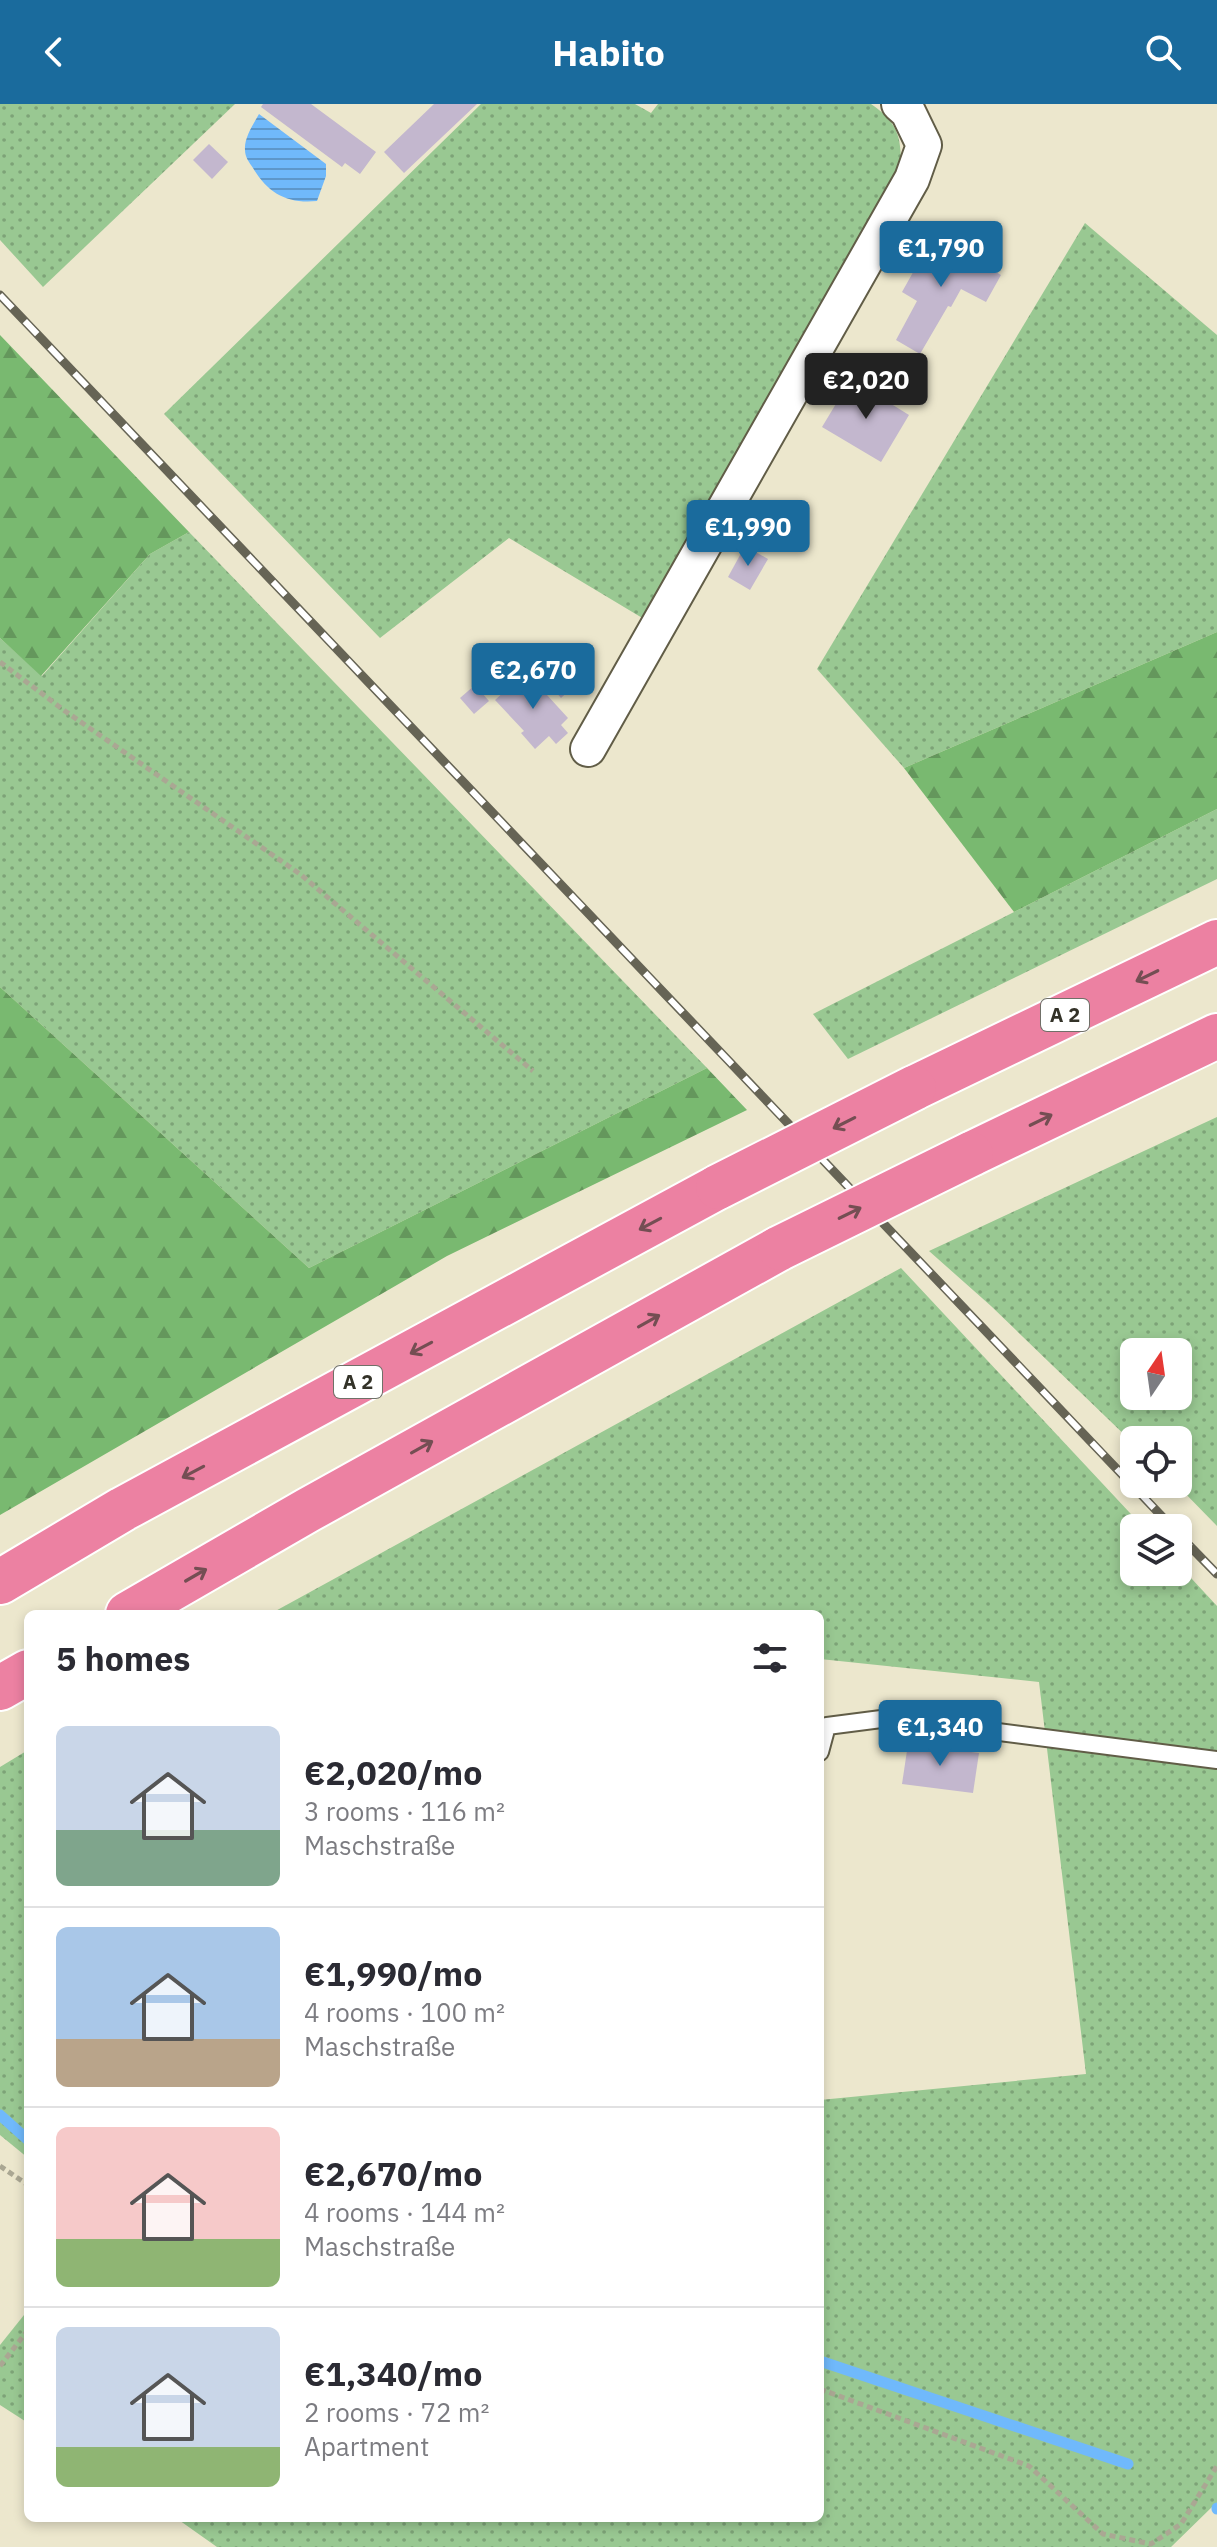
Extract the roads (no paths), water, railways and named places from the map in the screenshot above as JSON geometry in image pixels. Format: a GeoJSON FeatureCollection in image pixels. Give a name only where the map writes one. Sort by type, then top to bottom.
{"type":"FeatureCollection","features":[{"type":"Feature","properties":{"kind":"highway","name":"A 2"},"geometry":{"type":"LineString","coordinates":[[0,1582],[137,1502],[718,1187],[914,1088],[1217,942]]}},
{"type":"Feature","properties":{"kind":"highway"},"geometry":{"type":"LineString","coordinates":[[135,1610],[308,1510],[780,1248],[1217,1036]]}},
{"type":"Feature","properties":{"kind":"highway"},"geometry":{"type":"LineString","coordinates":[[0,1688],[24,1674]]}},
{"type":"Feature","properties":{"kind":"street"},"geometry":{"type":"LineString","coordinates":[[588,749],[912,179],[924,145],[908,112],[899,104]]}},
{"type":"Feature","properties":{"kind":"lane"},"geometry":{"type":"LineString","coordinates":[[824,1737],[827,1726],[889,1718],[1217,1760]]}},
{"type":"Feature","properties":{"kind":"water"},"geometry":{"type":"Polygon","coordinates":[[[259,114],[326,164],[326,176],[317,201],[296,201],[279,195],[265,184],[250,164],[245,145],[259,114]]]}},
{"type":"Feature","properties":{"kind":"waterway"},"geometry":{"type":"LineString","coordinates":[[0,2115],[24,2136]]}},
{"type":"Feature","properties":{"kind":"waterway"},"geometry":{"type":"LineString","coordinates":[[824,2362],[1128,2464]]}},
{"type":"Feature","properties":{"kind":"railway"},"geometry":{"type":"LineString","coordinates":[[0,295],[1160,1514]]}},
{"type":"Feature","properties":{"kind":"railway"},"geometry":{"type":"LineString","coordinates":[[1192,1548],[1217,1574]]}}]}
